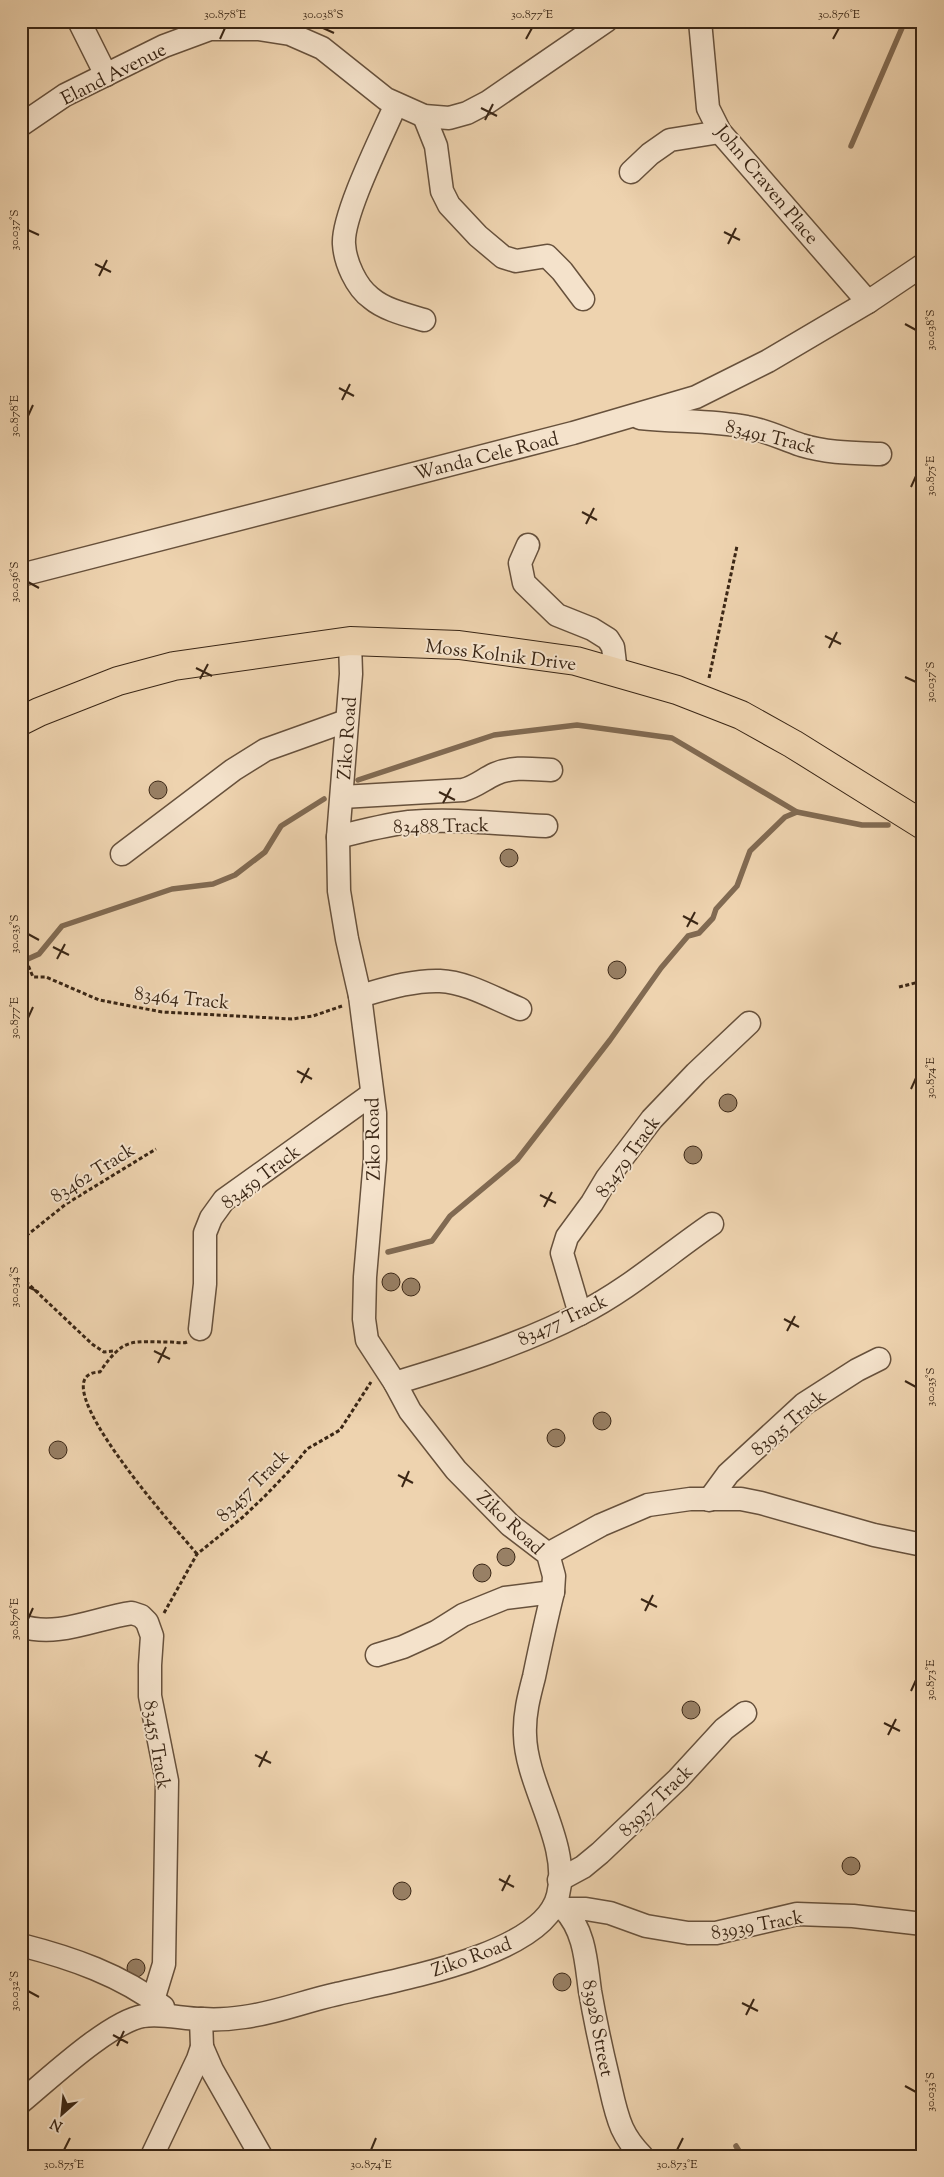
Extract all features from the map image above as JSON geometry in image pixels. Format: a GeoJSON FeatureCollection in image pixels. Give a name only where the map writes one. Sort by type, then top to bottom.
{"type":"FeatureCollection","features":[{"type":"Feature","properties":{"kind":"main road","name":"Moss Kolnik Drive"},"geometry":{"type":"LineString","coordinates":[[21,721],[118,681],[174,666],[350,641],[459,645],[576,661],[677,690],[741,715],[881,797],[923,825]]}},
{"type":"Feature","properties":{"kind":"street"},"geometry":{"type":"LineString","coordinates":[[79,21],[106,75]]}},
{"type":"Feature","properties":{"kind":"street","name":"Eland Avenue"},"geometry":{"type":"LineString","coordinates":[[21,125],[64,96],[164,46],[210,29],[258,29],[290,34],[322,48],[386,99],[424,116],[449,118],[467,113],[488,102],[606,21]]}},
{"type":"Feature","properties":{"kind":"street","name":"John Craven Place"},"geometry":{"type":"LineString","coordinates":[[700,21],[708,108],[720,132],[868,302]]}},
{"type":"Feature","properties":{"kind":"street"},"geometry":{"type":"LineString","coordinates":[[396,104],[356,199],[346,226],[344,244],[356,280],[371,298],[402,313],[424,320]]}},
{"type":"Feature","properties":{"kind":"street"},"geometry":{"type":"LineString","coordinates":[[424,116],[436,146],[442,192],[449,205],[478,236],[503,258],[516,261],[547,256],[562,271],[583,299]]}},
{"type":"Feature","properties":{"kind":"street"},"geometry":{"type":"LineString","coordinates":[[631,172],[650,154],[670,140],[720,132]]}},
{"type":"Feature","properties":{"kind":"street","name":"Wanda Cele Road"},"geometry":{"type":"LineString","coordinates":[[21,575],[632,417],[696,397],[768,361],[868,302],[923,265]]}},
{"type":"Feature","properties":{"kind":"street","name":"83491 Track"},"geometry":{"type":"LineString","coordinates":[[632,417],[678,422],[714,422],[748,427],[802,445],[824,450],[880,454]]}},
{"type":"Feature","properties":{"kind":"street"},"geometry":{"type":"LineString","coordinates":[[528,545],[520,563],[524,584],[557,615],[592,629],[608,640],[613,647],[616,672]]}},
{"type":"Feature","properties":{"kind":"street","name":"Ziko Road"},"geometry":{"type":"LineString","coordinates":[[21,2102],[102,2036],[143,2016],[173,2016],[201,2020],[242,2017],[280,2011],[333,1995],[434,1972],[505,1946],[524,1935],[558,1909],[559,1880],[557,1852],[549,1820],[531,1770],[524,1736],[526,1711],[553,1592],[554,1576],[548,1554],[510,1526],[456,1470],[410,1411],[392,1378],[367,1340],[364,1319],[365,1277],[376,1136],[375,1113],[360,996],[346,938],[339,891],[338,838],[351,674],[350,641]]}},
{"type":"Feature","properties":{"kind":"street"},"geometry":{"type":"LineString","coordinates":[[122,854],[233,770],[264,750],[346,721]]}},
{"type":"Feature","properties":{"kind":"street"},"geometry":{"type":"LineString","coordinates":[[342,797],[463,790],[475,787],[496,774],[519,768],[551,770]]}},
{"type":"Feature","properties":{"kind":"street","name":"83488 Track"},"geometry":{"type":"LineString","coordinates":[[338,838],[374,828],[410,822],[442,821],[546,826]]}},
{"type":"Feature","properties":{"kind":"street"},"geometry":{"type":"LineString","coordinates":[[360,996],[401,986],[442,981],[457,984],[520,1009]]}},
{"type":"Feature","properties":{"kind":"street","name":"83479 Track"},"geometry":{"type":"LineString","coordinates":[[580,1314],[562,1253],[567,1237],[592,1203],[607,1178],[652,1119],[696,1073],[749,1024]]}},
{"type":"Feature","properties":{"kind":"street","name":"83459 Track"},"geometry":{"type":"LineString","coordinates":[[200,1329],[205,1284],[205,1233],[217,1208],[224,1200],[372,1094]]}},
{"type":"Feature","properties":{"kind":"street","name":"83477 Track"},"geometry":{"type":"LineString","coordinates":[[392,1378],[469,1360],[580,1314],[620,1291],[712,1224]]}},
{"type":"Feature","properties":{"kind":"street","name":"83935 Track"},"geometry":{"type":"LineString","coordinates":[[709,1500],[728,1474],[804,1404],[857,1370],[879,1359]]}},
{"type":"Feature","properties":{"kind":"street"},"geometry":{"type":"LineString","coordinates":[[548,1554],[601,1525],[648,1506],[690,1499],[740,1499],[760,1502],[874,1535],[923,1545]]}},
{"type":"Feature","properties":{"kind":"street"},"geometry":{"type":"LineString","coordinates":[[377,1655],[403,1647],[436,1632],[464,1615],[505,1598],[553,1592]]}},
{"type":"Feature","properties":{"kind":"street"},"geometry":{"type":"LineString","coordinates":[[21,1626],[32,1630],[64,1628],[132,1613],[141,1616],[147,1622],[152,1636]]}},
{"type":"Feature","properties":{"kind":"street","name":"83455 Track"},"geometry":{"type":"LineString","coordinates":[[152,1636],[149,1679],[150,1696],[167,1781],[164,1964],[153,2000]]}},
{"type":"Feature","properties":{"kind":"street","name":"83937 Track"},"geometry":{"type":"LineString","coordinates":[[559,1880],[583,1867],[600,1853],[678,1779],[724,1729],[745,1713]]}},
{"type":"Feature","properties":{"kind":"street","name":"83939 Track"},"geometry":{"type":"LineString","coordinates":[[558,1909],[586,1909],[646,1926],[716,1934],[797,1914],[853,1916],[923,1924]]}},
{"type":"Feature","properties":{"kind":"street","name":"83928 Street"},"geometry":{"type":"LineString","coordinates":[[558,1909],[573,1919],[579,1931],[596,2024],[619,2119],[631,2146],[642,2156]]}},
{"type":"Feature","properties":{"kind":"street"},"geometry":{"type":"LineString","coordinates":[[21,1945],[68,1958],[105,1973],[142,1991],[173,2016]]}},
{"type":"Feature","properties":{"kind":"street"},"geometry":{"type":"LineString","coordinates":[[201,2020],[202,2047],[212,2070],[262,2156]]}},
{"type":"Feature","properties":{"kind":"street"},"geometry":{"type":"LineString","coordinates":[[152,2156],[185,2090],[202,2047]]}},
{"type":"Feature","properties":{"kind":"path"},"geometry":{"type":"LineString","coordinates":[[704,701],[737,546]]}},
{"type":"Feature","properties":{"kind":"path","name":"83464 Track"},"geometry":{"type":"LineString","coordinates":[[21,948],[33,977],[46,977],[100,1000],[162,1012],[292,1019],[313,1016],[341,1007],[360,996]]}},
{"type":"Feature","properties":{"kind":"path"},"geometry":{"type":"LineString","coordinates":[[899,987],[923,981]]}},
{"type":"Feature","properties":{"kind":"path","name":"83462 Track"},"geometry":{"type":"LineString","coordinates":[[21,1240],[66,1204],[156,1149]]}},
{"type":"Feature","properties":{"kind":"path"},"geometry":{"type":"LineString","coordinates":[[21,1277],[92,1344],[104,1352],[115,1351]]}},
{"type":"Feature","properties":{"kind":"path"},"geometry":{"type":"LineString","coordinates":[[197,1554],[114,1452],[86,1404],[83,1380],[88,1374],[100,1372],[115,1351],[124,1344],[140,1341],[185,1344],[193,1339],[200,1329]]}},
{"type":"Feature","properties":{"kind":"path","name":"83457 Track"},"geometry":{"type":"LineString","coordinates":[[152,1636],[197,1554],[243,1517],[265,1496],[307,1449],[340,1430],[377,1374],[392,1378]]}},
{"type":"Feature","properties":{"kind":"building"},"geometry":{"type":"Polygon","coordinates":[[[154,781],[162,781],[167,786],[165,797],[154,799],[149,794],[149,786],[154,781]]]}},
{"type":"Feature","properties":{"kind":"building"},"geometry":{"type":"Polygon","coordinates":[[[505,849],[513,849],[518,854],[516,865],[505,867],[500,862],[500,854],[505,849]]]}},
{"type":"Feature","properties":{"kind":"building"},"geometry":{"type":"Polygon","coordinates":[[[613,961],[621,961],[626,966],[624,977],[613,979],[608,974],[608,966],[613,961]]]}},
{"type":"Feature","properties":{"kind":"building"},"geometry":{"type":"Polygon","coordinates":[[[724,1094],[732,1094],[737,1099],[735,1110],[724,1112],[719,1107],[719,1099],[724,1094]]]}},
{"type":"Feature","properties":{"kind":"building"},"geometry":{"type":"Polygon","coordinates":[[[689,1146],[697,1146],[702,1151],[700,1162],[689,1164],[684,1159],[684,1151],[689,1146]]]}},
{"type":"Feature","properties":{"kind":"building"},"geometry":{"type":"Polygon","coordinates":[[[387,1273],[395,1273],[400,1278],[398,1289],[387,1291],[382,1286],[382,1278],[387,1273]]]}},
{"type":"Feature","properties":{"kind":"building"},"geometry":{"type":"Polygon","coordinates":[[[407,1278],[415,1278],[420,1283],[418,1294],[407,1296],[402,1291],[402,1283],[407,1278]]]}},
{"type":"Feature","properties":{"kind":"building"},"geometry":{"type":"Polygon","coordinates":[[[598,1412],[606,1412],[611,1417],[609,1428],[598,1430],[593,1425],[593,1417],[598,1412]]]}},
{"type":"Feature","properties":{"kind":"building"},"geometry":{"type":"Polygon","coordinates":[[[552,1429],[560,1429],[565,1434],[563,1445],[552,1447],[547,1442],[547,1434],[552,1429]]]}},
{"type":"Feature","properties":{"kind":"building"},"geometry":{"type":"Polygon","coordinates":[[[54,1441],[62,1441],[67,1446],[65,1457],[54,1459],[49,1454],[49,1446],[54,1441]]]}},
{"type":"Feature","properties":{"kind":"building"},"geometry":{"type":"Polygon","coordinates":[[[502,1548],[510,1548],[515,1553],[513,1564],[502,1566],[497,1561],[497,1553],[502,1548]]]}},
{"type":"Feature","properties":{"kind":"building"},"geometry":{"type":"Polygon","coordinates":[[[478,1564],[486,1564],[491,1569],[489,1580],[478,1582],[473,1577],[473,1569],[478,1564]]]}},
{"type":"Feature","properties":{"kind":"building"},"geometry":{"type":"Polygon","coordinates":[[[922,1602],[923,1620],[919,1618],[916,1612],[922,1602]]]}},
{"type":"Feature","properties":{"kind":"building"},"geometry":{"type":"Polygon","coordinates":[[[687,1701],[695,1701],[700,1706],[698,1717],[687,1719],[682,1714],[682,1706],[687,1701]]]}},
{"type":"Feature","properties":{"kind":"building"},"geometry":{"type":"Polygon","coordinates":[[[847,1857],[855,1857],[860,1862],[858,1873],[847,1875],[842,1870],[842,1862],[847,1857]]]}},
{"type":"Feature","properties":{"kind":"building"},"geometry":{"type":"Polygon","coordinates":[[[398,1882],[406,1882],[411,1887],[409,1898],[398,1900],[393,1895],[393,1887],[398,1882]]]}},
{"type":"Feature","properties":{"kind":"building"},"geometry":{"type":"Polygon","coordinates":[[[136,1959],[144,1964],[145,1968],[140,1976],[136,1977],[128,1972],[127,1968],[132,1960],[136,1959]]]}},
{"type":"Feature","properties":{"kind":"building"},"geometry":{"type":"Polygon","coordinates":[[[558,1973],[566,1973],[571,1978],[569,1989],[558,1991],[553,1986],[553,1978],[558,1973]]]}},
{"type":"Feature","properties":{"kind":"waterway"},"geometry":{"type":"LineString","coordinates":[[851,146],[905,21]]}},
{"type":"Feature","properties":{"kind":"waterway"},"geometry":{"type":"LineString","coordinates":[[358,780],[494,735],[577,725],[672,738],[797,812],[862,825],[888,825]]}},
{"type":"Feature","properties":{"kind":"waterway"},"geometry":{"type":"LineString","coordinates":[[21,962],[39,954],[62,926],[172,889],[213,884],[235,875],[265,852],[281,826],[324,799]]}},
{"type":"Feature","properties":{"kind":"waterway"},"geometry":{"type":"LineString","coordinates":[[388,1252],[432,1241],[450,1216],[517,1160],[610,1040],[661,968],[688,936],[699,933],[713,918],[716,909],[737,886],[750,851],[785,817],[797,812]]}},
{"type":"Feature","properties":{"kind":"waterway"},"geometry":{"type":"LineString","coordinates":[[736,2146],[742,2156]]}}]}
